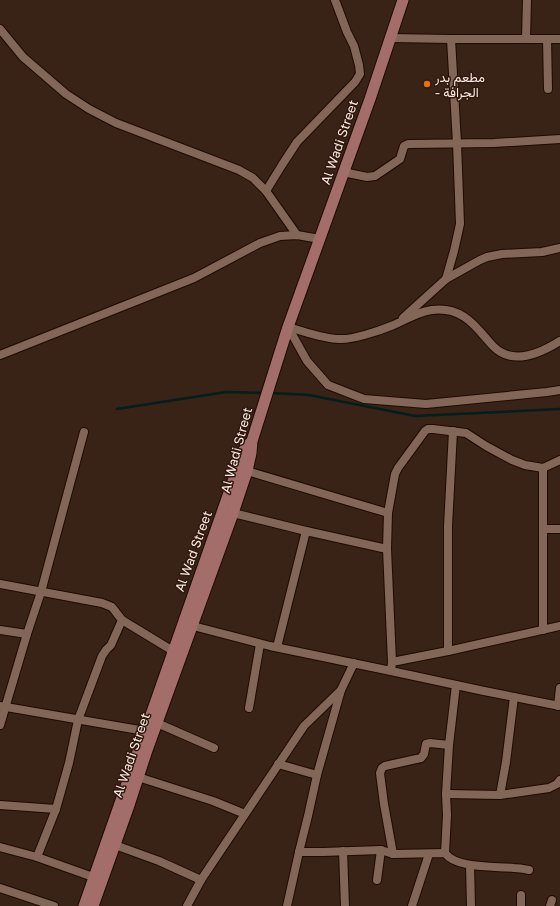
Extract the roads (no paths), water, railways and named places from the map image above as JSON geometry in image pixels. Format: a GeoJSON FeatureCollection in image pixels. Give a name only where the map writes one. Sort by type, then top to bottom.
{"type":"FeatureCollection","features":[{"type":"Feature","properties":{"kind":"main road","name":"Al Wadi Street"},"geometry":{"type":"LineString","coordinates":[[93,906],[233,513],[247,471],[252,441],[288,327],[404,0]]}},
{"type":"Feature","properties":{"kind":"main road","name":"Al Wad Street"},"geometry":{"type":"LineString","coordinates":[[173,651],[244,450],[252,441]]}},
{"type":"Feature","properties":{"kind":"main road","name":"Al Wadi Street"},"geometry":{"type":"LineString","coordinates":[[84,906],[173,651]]}},
{"type":"Feature","properties":{"kind":"street"},"geometry":{"type":"LineString","coordinates":[[266,192],[297,142],[355,82],[360,74],[357,56],[335,0]]}},
{"type":"Feature","properties":{"kind":"street"},"geometry":{"type":"LineString","coordinates":[[526,38],[527,0]]}},
{"type":"Feature","properties":{"kind":"street"},"geometry":{"type":"LineString","coordinates":[[0,29],[24,58],[66,94],[89,109],[116,124],[239,170],[253,178],[266,192],[296,235]]}},
{"type":"Feature","properties":{"kind":"street"},"geometry":{"type":"LineString","coordinates":[[391,38],[560,39]]}},
{"type":"Feature","properties":{"kind":"street"},"geometry":{"type":"LineString","coordinates":[[547,38],[548,89]]}},
{"type":"Feature","properties":{"kind":"street"},"geometry":{"type":"LineString","coordinates":[[446,279],[460,224],[451,39]]}},
{"type":"Feature","properties":{"kind":"street"},"geometry":{"type":"LineString","coordinates":[[344,172],[367,177],[375,176],[400,159],[404,146],[408,144],[494,143],[560,139]]}},
{"type":"Feature","properties":{"kind":"street"},"geometry":{"type":"LineString","coordinates":[[0,355],[194,278],[260,243],[280,236],[296,235],[320,239]]}},
{"type":"Feature","properties":{"kind":"street"},"geometry":{"type":"LineString","coordinates":[[391,326],[404,317],[446,279],[480,260],[495,255],[542,252],[560,248]]}},
{"type":"Feature","properties":{"kind":"street"},"geometry":{"type":"LineString","coordinates":[[288,327],[338,340],[391,326],[425,311],[436,309],[456,312],[465,317],[476,326],[494,347],[509,356],[518,357],[530,354],[560,342]]}},
{"type":"Feature","properties":{"kind":"street"},"geometry":{"type":"LineString","coordinates":[[288,327],[306,361],[328,385],[364,399],[426,404],[560,390]]}},
{"type":"Feature","properties":{"kind":"street"},"geometry":{"type":"LineString","coordinates":[[391,671],[392,662],[386,549],[388,513],[395,474],[425,431],[428,429],[433,429],[466,433],[486,446],[525,465],[543,468],[560,460]]}},
{"type":"Feature","properties":{"kind":"street"},"geometry":{"type":"LineString","coordinates":[[0,725],[3,706],[41,592],[84,432]]}},
{"type":"Feature","properties":{"kind":"street"},"geometry":{"type":"LineString","coordinates":[[448,651],[448,526],[453,432]]}},
{"type":"Feature","properties":{"kind":"street"},"geometry":{"type":"LineString","coordinates":[[543,468],[543,630]]}},
{"type":"Feature","properties":{"kind":"street"},"geometry":{"type":"LineString","coordinates":[[247,471],[388,513]]}},
{"type":"Feature","properties":{"kind":"street"},"geometry":{"type":"LineString","coordinates":[[233,513],[386,549]]}},
{"type":"Feature","properties":{"kind":"street"},"geometry":{"type":"LineString","coordinates":[[544,529],[560,529]]}},
{"type":"Feature","properties":{"kind":"street"},"geometry":{"type":"LineString","coordinates":[[277,647],[306,531]]}},
{"type":"Feature","properties":{"kind":"street"},"geometry":{"type":"LineString","coordinates":[[0,584],[102,603],[112,607],[122,620],[173,651]]}},
{"type":"Feature","properties":{"kind":"street"},"geometry":{"type":"LineString","coordinates":[[37,857],[56,809],[69,763],[78,720],[102,656],[111,645],[122,620]]}},
{"type":"Feature","properties":{"kind":"street"},"geometry":{"type":"LineString","coordinates":[[193,626],[260,644],[559,706],[560,688]]}},
{"type":"Feature","properties":{"kind":"street"},"geometry":{"type":"LineString","coordinates":[[392,662],[560,626]]}},
{"type":"Feature","properties":{"kind":"street"},"geometry":{"type":"LineString","coordinates":[[0,630],[27,634]]}},
{"type":"Feature","properties":{"kind":"street"},"geometry":{"type":"LineString","coordinates":[[249,708],[260,644]]}},
{"type":"Feature","properties":{"kind":"street"},"geometry":{"type":"LineString","coordinates":[[287,906],[317,774],[341,690],[354,663]]}},
{"type":"Feature","properties":{"kind":"street"},"geometry":{"type":"LineString","coordinates":[[456,685],[449,745],[445,853],[447,857],[452,860],[470,865],[529,870]]}},
{"type":"Feature","properties":{"kind":"street"},"geometry":{"type":"LineString","coordinates":[[187,906],[201,880],[304,726],[341,690]]}},
{"type":"Feature","properties":{"kind":"street"},"geometry":{"type":"LineString","coordinates":[[500,795],[506,762],[514,697]]}},
{"type":"Feature","properties":{"kind":"street"},"geometry":{"type":"LineString","coordinates":[[3,706],[145,731]]}},
{"type":"Feature","properties":{"kind":"street"},"geometry":{"type":"LineString","coordinates":[[157,724],[214,748]]}},
{"type":"Feature","properties":{"kind":"street"},"geometry":{"type":"LineString","coordinates":[[393,854],[380,773],[382,768],[421,758],[424,754],[426,744],[449,745]]}},
{"type":"Feature","properties":{"kind":"street"},"geometry":{"type":"LineString","coordinates":[[278,764],[317,774]]}},
{"type":"Feature","properties":{"kind":"street"},"geometry":{"type":"LineString","coordinates":[[138,777],[213,801],[245,814]]}},
{"type":"Feature","properties":{"kind":"street"},"geometry":{"type":"LineString","coordinates":[[446,794],[500,795],[549,788],[558,784],[560,780]]}},
{"type":"Feature","properties":{"kind":"street"},"geometry":{"type":"LineString","coordinates":[[0,805],[56,809]]}},
{"type":"Feature","properties":{"kind":"street"},"geometry":{"type":"LineString","coordinates":[[115,845],[159,861],[201,880]]}},
{"type":"Feature","properties":{"kind":"street"},"geometry":{"type":"LineString","coordinates":[[0,847],[37,857],[93,877]]}},
{"type":"Feature","properties":{"kind":"street"},"geometry":{"type":"LineString","coordinates":[[299,852],[381,850],[393,854],[445,853]]}},
{"type":"Feature","properties":{"kind":"street"},"geometry":{"type":"LineString","coordinates":[[377,880],[381,850]]}},
{"type":"Feature","properties":{"kind":"street"},"geometry":{"type":"LineString","coordinates":[[343,851],[345,906]]}},
{"type":"Feature","properties":{"kind":"street"},"geometry":{"type":"LineString","coordinates":[[412,906],[429,854]]}},
{"type":"Feature","properties":{"kind":"street"},"geometry":{"type":"LineString","coordinates":[[470,865],[471,906]]}},
{"type":"Feature","properties":{"kind":"street"},"geometry":{"type":"LineString","coordinates":[[0,888],[54,906]]}},
{"type":"Feature","properties":{"kind":"street"},"geometry":{"type":"LineString","coordinates":[[521,895],[521,906]]}},
{"type":"Feature","properties":{"kind":"waterway"},"geometry":{"type":"LineString","coordinates":[[117,409],[226,392],[263,393]]}},
{"type":"Feature","properties":{"kind":"waterway"},"geometry":{"type":"LineString","coordinates":[[270,393],[309,395],[415,416],[560,409]]}},
{"type":"Feature","properties":{"kind":"place","name":"مطعم بدر - الجرافة"},"geometry":{"type":"Point","coordinates":[427,84]}}]}
